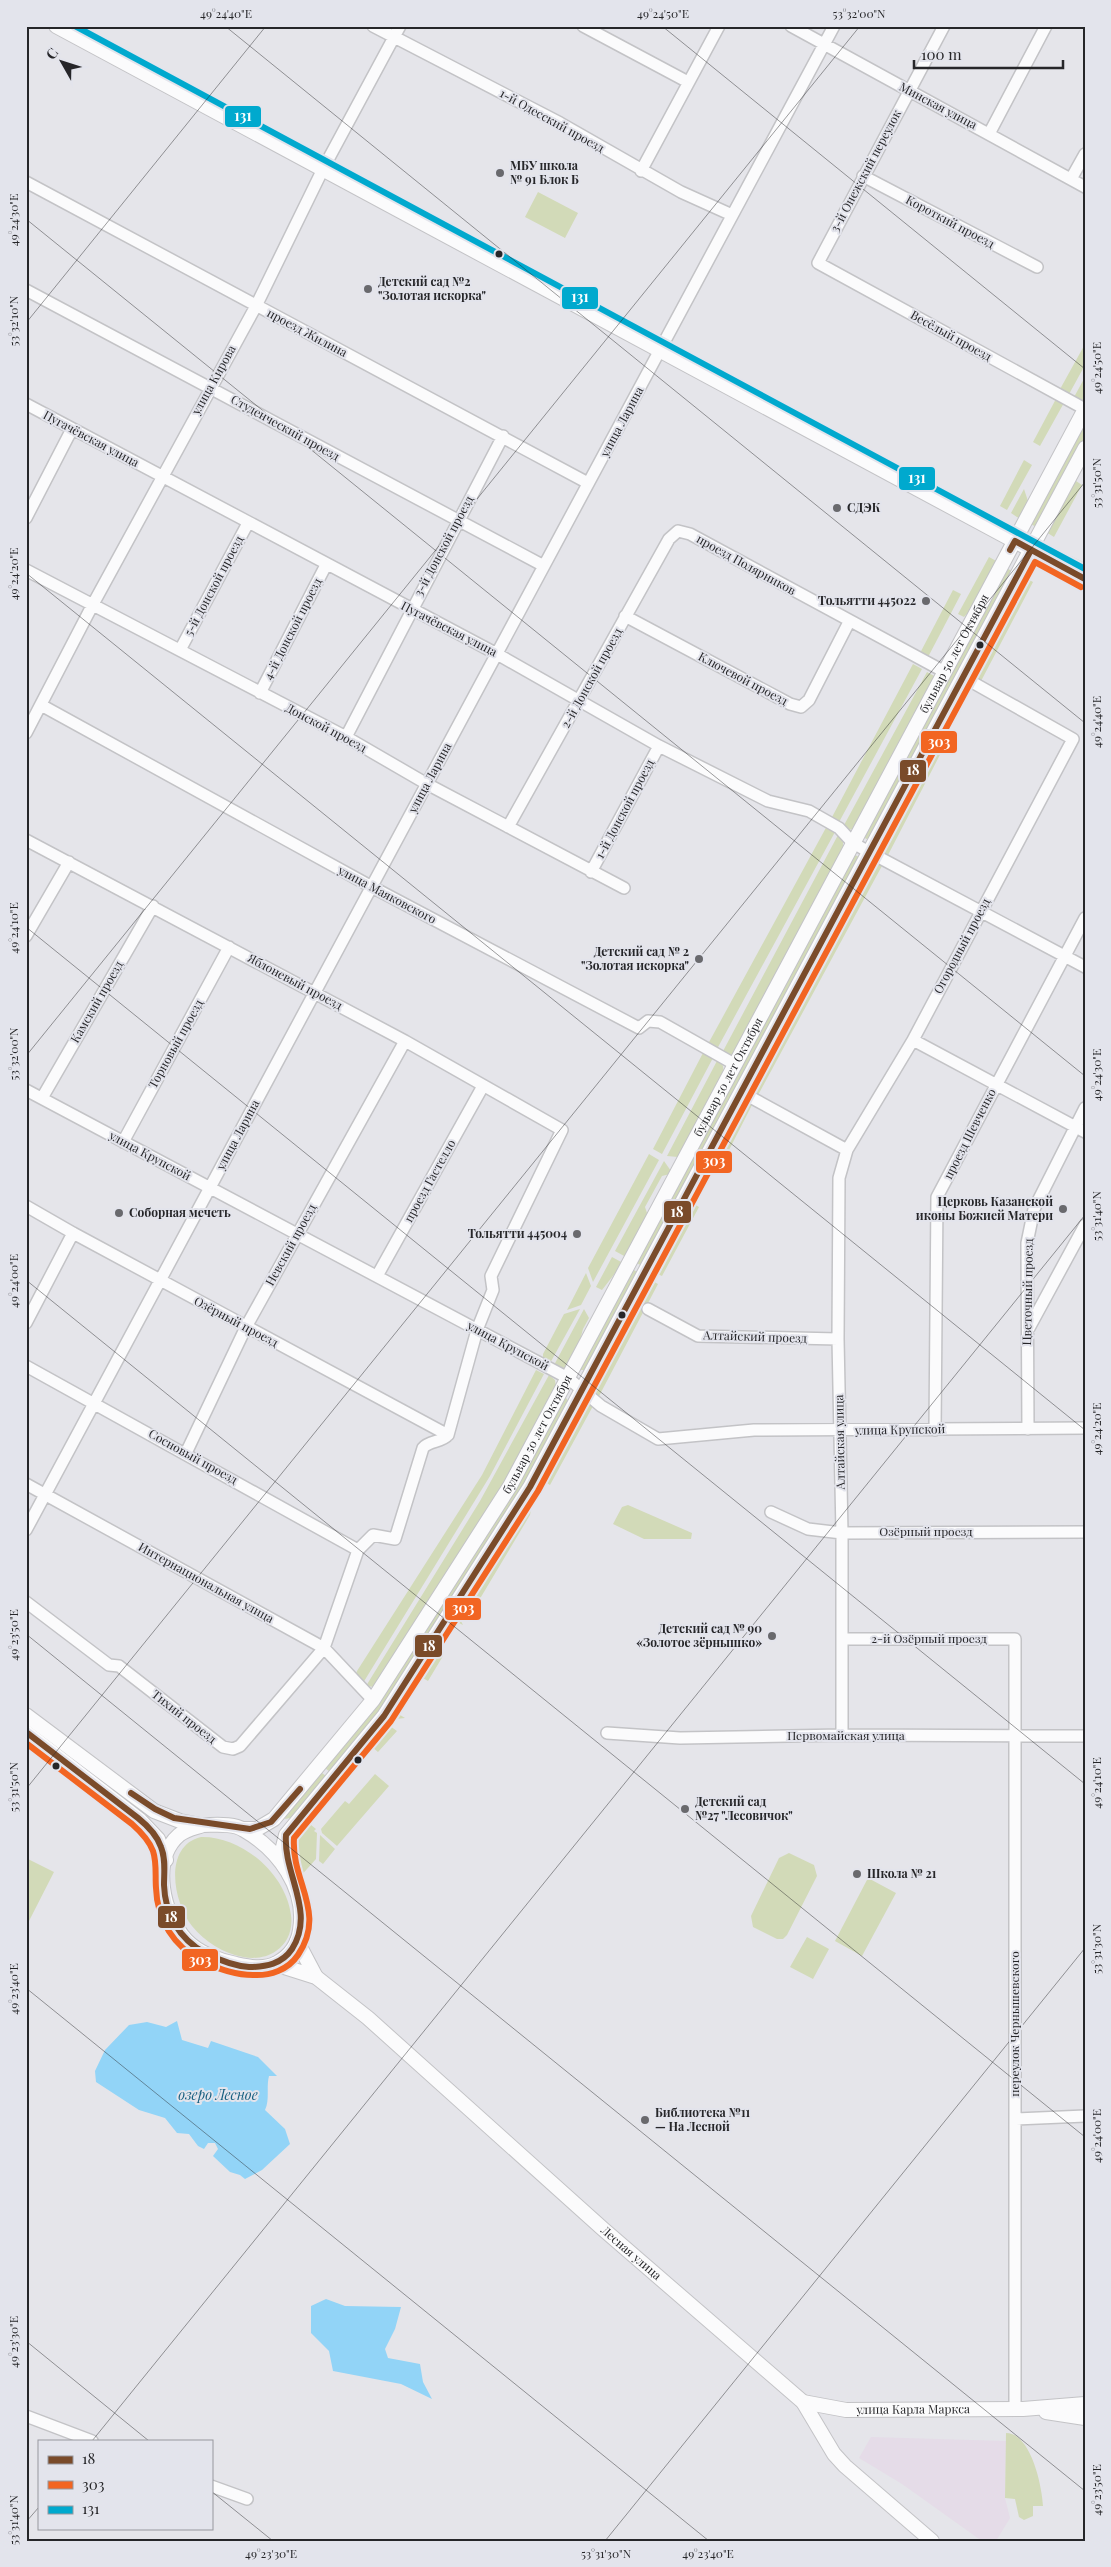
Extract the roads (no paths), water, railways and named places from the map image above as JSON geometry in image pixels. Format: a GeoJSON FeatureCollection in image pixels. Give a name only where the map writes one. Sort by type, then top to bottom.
{"type":"FeatureCollection","features":[{"type":"Feature","properties":{"kind":"main road"},"geometry":{"type":"LineString","coordinates":[[56,26],[1085,579]]}},
{"type":"Feature","properties":{"kind":"main road","name":"бульвар 50 лет Октября"},"geometry":{"type":"LineString","coordinates":[[243,1829],[257,1829],[274,1819],[373,1700],[510,1486],[1085,409]]}},
{"type":"Feature","properties":{"kind":"main road","name":"бульвар 50 лет Октября"},"geometry":{"type":"LineString","coordinates":[[289,1874],[283,1847],[286,1835],[384,1716],[530,1486],[1085,448]]}},
{"type":"Feature","properties":{"kind":"main road"},"geometry":{"type":"LineString","coordinates":[[26,1715],[154,1811],[180,1821],[203,1825],[224,1825],[243,1829],[275,1856],[289,1874],[300,1899],[302,1920],[297,1941],[285,1958],[274,1964],[252,1968],[226,1962],[187,1941],[168,1910],[163,1869],[170,1848],[177,1837],[187,1830],[203,1825]]}},
{"type":"Feature","properties":{"kind":"main road"},"geometry":{"type":"LineString","coordinates":[[26,1732],[140,1820],[158,1840],[166,1860]]}},
{"type":"Feature","properties":{"kind":"main road","name":"Лесная улица"},"geometry":{"type":"LineString","coordinates":[[297,1941],[316,1977]]}},
{"type":"Feature","properties":{"kind":"main road","name":"Лесная улица"},"geometry":{"type":"LineString","coordinates":[[274,1964],[316,1977],[368,2018],[603,2229],[803,2402],[834,2454],[845,2466],[932,2541]]}},
{"type":"Feature","properties":{"kind":"main road","name":"улица Карла Маркса"},"geometry":{"type":"LineString","coordinates":[[803,2402],[846,2410],[1019,2409],[1085,2404]]}},
{"type":"Feature","properties":{"kind":"main road","name":"улица Карла Маркса"},"geometry":{"type":"LineString","coordinates":[[1019,2409],[1085,2418]]}},
{"type":"Feature","properties":{"kind":"street","name":"1-й Одесский проезд"},"geometry":{"type":"LineString","coordinates":[[373,26],[560,123],[641,171],[732,215]]}},
{"type":"Feature","properties":{"kind":"street","name":"улица Кирова"},"geometry":{"type":"LineString","coordinates":[[26,733],[162,475],[256,306],[324,169],[400,26]]}},
{"type":"Feature","properties":{"kind":"street"},"geometry":{"type":"LineString","coordinates":[[583,26],[688,82]]}},
{"type":"Feature","properties":{"kind":"street"},"geometry":{"type":"LineString","coordinates":[[641,171],[719,26]]}},
{"type":"Feature","properties":{"kind":"street","name":"Минская улица"},"geometry":{"type":"LineString","coordinates":[[791,26],[1085,186]]}},
{"type":"Feature","properties":{"kind":"street","name":"улица Ларина"},"geometry":{"type":"LineString","coordinates":[[26,1530],[834,26]]}},
{"type":"Feature","properties":{"kind":"street","name":"3-й Онежский переулок"},"geometry":{"type":"LineString","coordinates":[[818,263],[944,26]]}},
{"type":"Feature","properties":{"kind":"street"},"geometry":{"type":"LineString","coordinates":[[989,134],[1046,26]]}},
{"type":"Feature","properties":{"kind":"street"},"geometry":{"type":"LineString","coordinates":[[1072,179],[1085,154]]}},
{"type":"Feature","properties":{"kind":"street","name":"Короткий проезд"},"geometry":{"type":"LineString","coordinates":[[863,176],[1037,267]]}},
{"type":"Feature","properties":{"kind":"street","name":"проезд Жилина"},"geometry":{"type":"LineString","coordinates":[[26,182],[588,483]]}},
{"type":"Feature","properties":{"kind":"street","name":"Весёлый проезд"},"geometry":{"type":"LineString","coordinates":[[818,263],[1085,409]]}},
{"type":"Feature","properties":{"kind":"street","name":"Студенческий проезд"},"geometry":{"type":"LineString","coordinates":[[26,290],[544,566]]}},
{"type":"Feature","properties":{"kind":"street","name":"Пугачёвская улица"},"geometry":{"type":"LineString","coordinates":[[26,404],[72,430],[162,475],[326,565],[497,654],[659,746],[768,801],[809,811],[839,828],[853,843],[869,852]]}},
{"type":"Feature","properties":{"kind":"street"},"geometry":{"type":"LineString","coordinates":[[26,518],[72,430]]}},
{"type":"Feature","properties":{"kind":"street","name":"3-й Донской проезд"},"geometry":{"type":"LineString","coordinates":[[346,737],[503,436]]}},
{"type":"Feature","properties":{"kind":"street","name":"5-й Донской проезд"},"geometry":{"type":"LineString","coordinates":[[180,650],[248,523]]}},
{"type":"Feature","properties":{"kind":"street","name":"2-й Донской проезд"},"geometry":{"type":"LineString","coordinates":[[508,827],[669,539],[678,531]]}},
{"type":"Feature","properties":{"kind":"street","name":"проезд Полярников"},"geometry":{"type":"LineString","coordinates":[[678,531],[690,534],[849,622],[945,672]]}},
{"type":"Feature","properties":{"kind":"street","name":"4-й Донской проезд"},"geometry":{"type":"LineString","coordinates":[[260,693],[326,565]]}},
{"type":"Feature","properties":{"kind":"street","name":"Донской проезд"},"geometry":{"type":"LineString","coordinates":[[26,570],[346,737],[427,784],[624,888]]}},
{"type":"Feature","properties":{"kind":"street","name":"Ключевой проезд"},"geometry":{"type":"LineString","coordinates":[[626,616],[790,704],[801,707],[809,700],[849,622]]}},
{"type":"Feature","properties":{"kind":"street","name":"Огородный проезд"},"geometry":{"type":"LineString","coordinates":[[848,1150],[913,1040],[1073,739],[963,677]]}},
{"type":"Feature","properties":{"kind":"street","name":"улица Маяковского"},"geometry":{"type":"LineString","coordinates":[[41,705],[372,887],[638,1028],[648,1021],[660,1022],[736,1065]]}},
{"type":"Feature","properties":{"kind":"street","name":"1-й Донской проезд"},"geometry":{"type":"LineString","coordinates":[[591,872],[659,746]]}},
{"type":"Feature","properties":{"kind":"street","name":"Яблоневый проезд"},"geometry":{"type":"LineString","coordinates":[[26,840],[405,1041],[562,1130],[491,1276],[493,1290],[477,1330]]}},
{"type":"Feature","properties":{"kind":"street"},"geometry":{"type":"LineString","coordinates":[[869,852],[1085,967]]}},
{"type":"Feature","properties":{"kind":"street"},"geometry":{"type":"LineString","coordinates":[[26,936],[68,862]]}},
{"type":"Feature","properties":{"kind":"street","name":"Камский проезд"},"geometry":{"type":"LineString","coordinates":[[42,1098],[153,906]]}},
{"type":"Feature","properties":{"kind":"street","name":"проезд Шевченко"},"geometry":{"type":"LineString","coordinates":[[935,1430],[937,1197],[1085,918]]}},
{"type":"Feature","properties":{"kind":"street","name":"Торновый проезд"},"geometry":{"type":"LineString","coordinates":[[123,1142],[229,947]]}},
{"type":"Feature","properties":{"kind":"street"},"geometry":{"type":"LineString","coordinates":[[913,1040],[1080,1129]]}},
{"type":"Feature","properties":{"kind":"street","name":"Невский проезд"},"geometry":{"type":"LineString","coordinates":[[186,1453],[246,1327],[405,1041]]}},
{"type":"Feature","properties":{"kind":"street","name":"проезд Гастелло"},"geometry":{"type":"LineString","coordinates":[[377,1276],[484,1086]]}},
{"type":"Feature","properties":{"kind":"street","name":"улица Крупской"},"geometry":{"type":"LineString","coordinates":[[26,1090],[568,1378],[601,1406],[658,1439],[754,1430],[839,1431],[1085,1428]]}},
{"type":"Feature","properties":{"kind":"street"},"geometry":{"type":"LineString","coordinates":[[741,1092],[848,1150]]}},
{"type":"Feature","properties":{"kind":"street","name":"Цветочный проезд"},"geometry":{"type":"LineString","coordinates":[[1028,1429],[1027,1243],[1034,1210],[1080,1129],[1085,1108]]}},
{"type":"Feature","properties":{"kind":"street","name":"Алтайская улица"},"geometry":{"type":"LineString","coordinates":[[842,1735],[842,1533],[838,1339],[839,1178],[848,1150]]}},
{"type":"Feature","properties":{"kind":"street","name":"Озёрный проезд"},"geometry":{"type":"LineString","coordinates":[[26,1206],[160,1281],[448,1435]]}},
{"type":"Feature","properties":{"kind":"street"},"geometry":{"type":"LineString","coordinates":[[1028,1330],[1085,1224]]}},
{"type":"Feature","properties":{"kind":"street"},"geometry":{"type":"LineString","coordinates":[[26,1323],[73,1233]]}},
{"type":"Feature","properties":{"kind":"street","name":"Алтайский проезд"},"geometry":{"type":"LineString","coordinates":[[648,1309],[698,1336],[838,1339]]}},
{"type":"Feature","properties":{"kind":"street"},"geometry":{"type":"LineString","coordinates":[[324,1648],[358,1550],[373,1535],[395,1539],[423,1448],[426,1444],[445,1439],[448,1435],[477,1330]]}},
{"type":"Feature","properties":{"kind":"street","name":"Сосновый проезд"},"geometry":{"type":"LineString","coordinates":[[26,1366],[358,1550]]}},
{"type":"Feature","properties":{"kind":"street","name":"Интернациональная улица"},"geometry":{"type":"LineString","coordinates":[[26,1484],[324,1648],[373,1700]]}},
{"type":"Feature","properties":{"kind":"street","name":"Озёрный проезд"},"geometry":{"type":"LineString","coordinates":[[771,1512],[808,1529],[842,1533],[1085,1532]]}},
{"type":"Feature","properties":{"kind":"street","name":"Тихий проезд"},"geometry":{"type":"LineString","coordinates":[[26,1602],[109,1665],[119,1666],[229,1750],[240,1746],[324,1648]]}},
{"type":"Feature","properties":{"kind":"street","name":"2-й Озёрный проезд"},"geometry":{"type":"LineString","coordinates":[[842,1639],[1015,1639]]}},
{"type":"Feature","properties":{"kind":"street","name":"переулок Чернышевского"},"geometry":{"type":"LineString","coordinates":[[1015,1639],[1015,2119],[1019,2409]]}},
{"type":"Feature","properties":{"kind":"street","name":"Первомайская улица"},"geometry":{"type":"LineString","coordinates":[[607,1733],[680,1738],[842,1735],[1085,1736]]}},
{"type":"Feature","properties":{"kind":"street"},"geometry":{"type":"LineString","coordinates":[[1015,2119],[1085,2116]]}},
{"type":"Feature","properties":{"kind":"street"},"geometry":{"type":"LineString","coordinates":[[26,2416],[89,2440]]}},
{"type":"Feature","properties":{"kind":"street"},"geometry":{"type":"LineString","coordinates":[[212,2486],[247,2499]]}},
{"type":"Feature","properties":{"kind":"water","name":"озеро Лесное"},"geometry":{"type":"Polygon","coordinates":[[[177,2021],[182,2040],[208,2048],[211,2041],[258,2057],[277,2076],[269,2076],[265,2110],[285,2129],[290,2144],[262,2170],[245,2179],[240,2175],[230,2172],[213,2156],[218,2149],[215,2143],[208,2143],[204,2149],[198,2146],[189,2134],[177,2133],[165,2118],[139,2110],[96,2082],[95,2071],[105,2050],[129,2025],[147,2022],[166,2027],[177,2021]]]}},
{"type":"Feature","properties":{"kind":"water"},"geometry":{"type":"Polygon","coordinates":[[[326,2299],[345,2306],[401,2307],[395,2329],[385,2349],[388,2358],[420,2364],[423,2382],[432,2399],[401,2384],[333,2371],[329,2351],[311,2333],[311,2306],[326,2299]]]}},
{"type":"Feature","properties":{"kind":"place","name":"МБУ школа № 91 Блок Б"},"geometry":{"type":"Point","coordinates":[500,173]}},
{"type":"Feature","properties":{"kind":"place","name":"Детский сад №2 \"Золотая искорка\""},"geometry":{"type":"Point","coordinates":[368,289]}},
{"type":"Feature","properties":{"kind":"place","name":"СДЭК"},"geometry":{"type":"Point","coordinates":[837,508]}},
{"type":"Feature","properties":{"kind":"place","name":"Тольятти 445022"},"geometry":{"type":"Point","coordinates":[926,601]}},
{"type":"Feature","properties":{"kind":"place","name":"Детский сад № 2 \"Золотая искорка\""},"geometry":{"type":"Point","coordinates":[699,959]}},
{"type":"Feature","properties":{"kind":"place","name":"Церковь Казанской иконы Божией Матери"},"geometry":{"type":"Point","coordinates":[1063,1209]}},
{"type":"Feature","properties":{"kind":"place","name":"Cоборная мечеть"},"geometry":{"type":"Point","coordinates":[119,1213]}},
{"type":"Feature","properties":{"kind":"place","name":"Тольятти 445004"},"geometry":{"type":"Point","coordinates":[577,1234]}},
{"type":"Feature","properties":{"kind":"place","name":"Детский сад № 90 «Золотое зёрнышко»"},"geometry":{"type":"Point","coordinates":[772,1636]}},
{"type":"Feature","properties":{"kind":"place","name":"Детский сад №27 \"Лесовичок\""},"geometry":{"type":"Point","coordinates":[685,1809]}},
{"type":"Feature","properties":{"kind":"place","name":"Школа № 21"},"geometry":{"type":"Point","coordinates":[857,1874]}},
{"type":"Feature","properties":{"kind":"place","name":"Библиотека №11 — На Лесной"},"geometry":{"type":"Point","coordinates":[645,2120]}}]}
